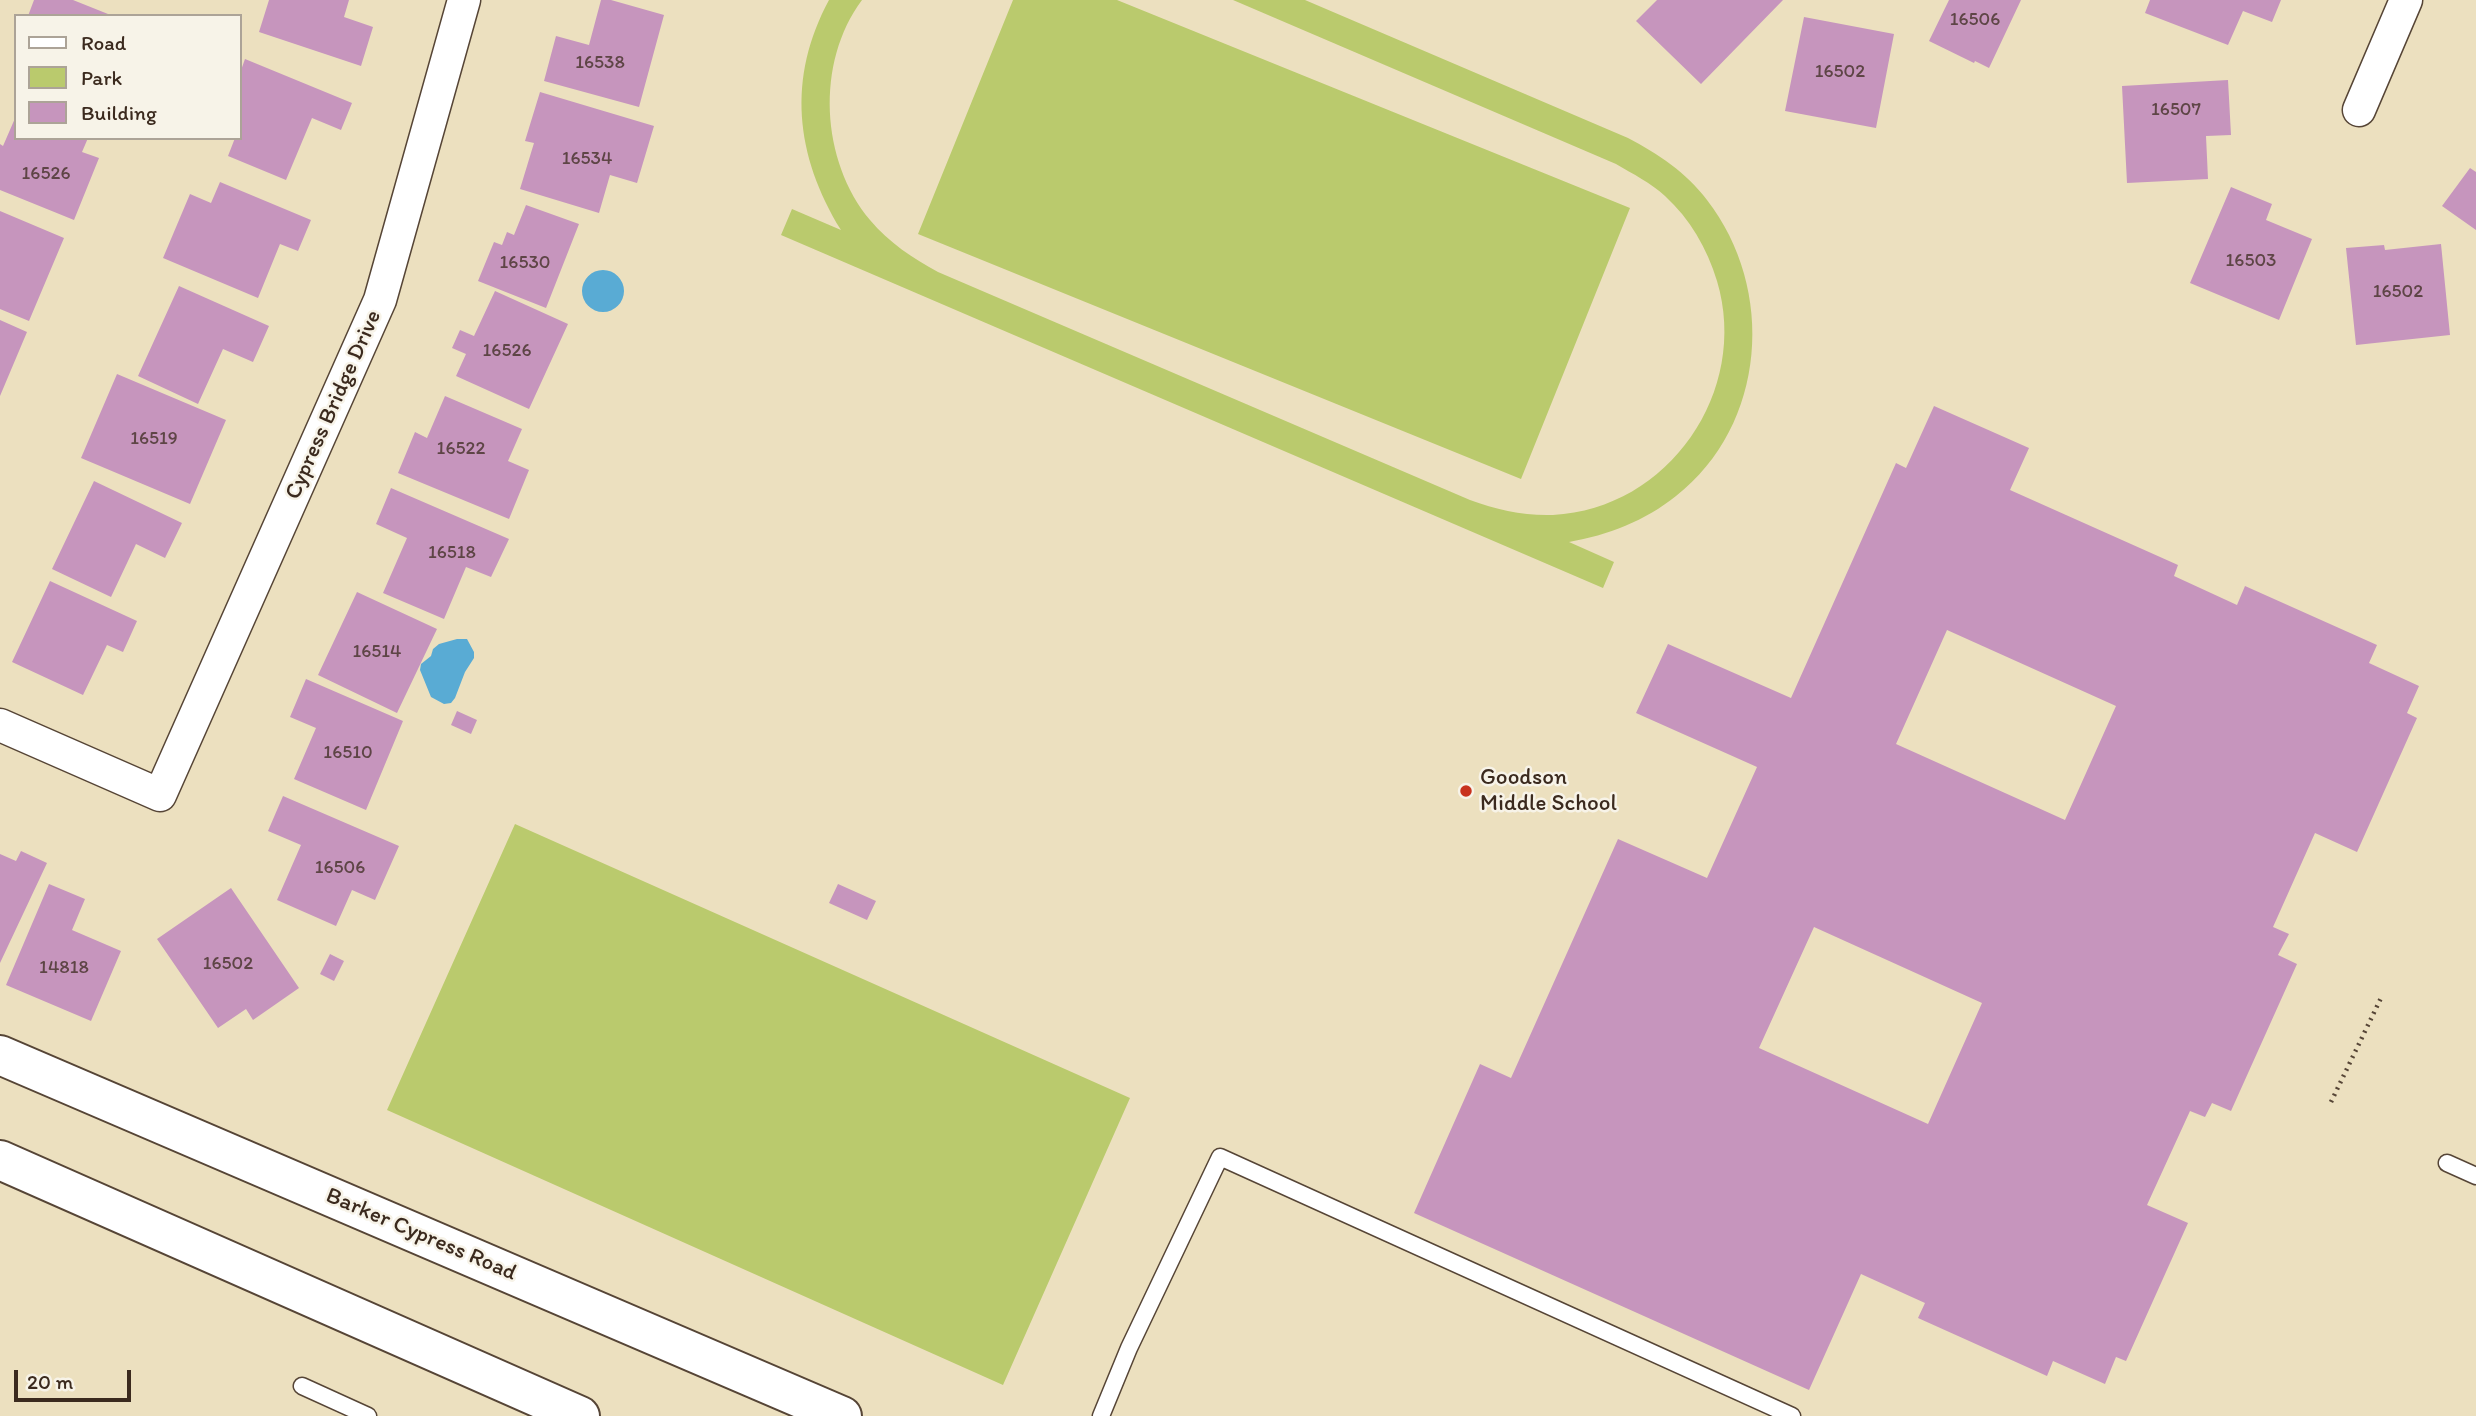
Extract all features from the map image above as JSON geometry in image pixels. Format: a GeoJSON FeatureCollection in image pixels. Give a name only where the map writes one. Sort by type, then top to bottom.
{"type":"FeatureCollection","features":[{"type":"Feature","properties":{"kind":"main road","name":"Barker Cypress Road"},"geometry":{"type":"LineString","coordinates":[[0,1055],[842,1416]]}},
{"type":"Feature","properties":{"kind":"main road"},"geometry":{"type":"LineString","coordinates":[[0,1160],[580,1416]]}},
{"type":"Feature","properties":{"kind":"street","name":"Cypress Bridge Drive"},"geometry":{"type":"LineString","coordinates":[[0,725],[160,795],[380,300],[464,0]]}},
{"type":"Feature","properties":{"kind":"street"},"geometry":{"type":"LineString","coordinates":[[2359,110],[2406,0]]}},
{"type":"Feature","properties":{"kind":"lane"},"geometry":{"type":"LineString","coordinates":[[1101,1416],[1129,1348],[1220,1157],[1792,1416]]}},
{"type":"Feature","properties":{"kind":"lane"},"geometry":{"type":"LineString","coordinates":[[2447,1163],[2476,1175]]}},
{"type":"Feature","properties":{"kind":"lane"},"geometry":{"type":"LineString","coordinates":[[302,1386],[368,1416]]}},
{"type":"Feature","properties":{"kind":"path"},"geometry":{"type":"LineString","coordinates":[[2331,1102],[2381,998]]}},
{"type":"Feature","properties":{"kind":"green space"},"geometry":{"type":"Polygon","coordinates":[[[829,0],[862,0],[847,25],[831,82],[830,112],[841,170],[870,220],[902,249],[938,272],[1470,500],[1511,512],[1553,515],[1595,508],[1632,491],[1665,467],[1691,437],[1710,402],[1722,363],[1724,322],[1717,281],[1703,246],[1690,224],[1665,196],[1616,164],[1233,0],[1305,0],[1628,138],[1671,165],[1699,190],[1729,235],[1744,274],[1752,314],[1751,355],[1744,395],[1729,432],[1706,467],[1664,505],[1625,526],[1569,542],[1614,562],[1603,588],[781,235],[792,209],[841,230],[814,173],[802,116],[802,87],[807,58],[829,0]]]}},
{"type":"Feature","properties":{"kind":"green space"},"geometry":{"type":"Polygon","coordinates":[[[1013,0],[1117,0],[1630,208],[1521,479],[918,234],[1013,0]]]}},
{"type":"Feature","properties":{"kind":"green space"},"geometry":{"type":"Polygon","coordinates":[[[515,824],[1130,1098],[1003,1385],[387,1110],[515,824]]]}},
{"type":"Feature","properties":{"kind":"water"},"geometry":{"type":"Polygon","coordinates":[[[603,270],[618,276],[624,291],[618,306],[603,312],[588,306],[582,291],[588,276],[603,270]]]}},
{"type":"Feature","properties":{"kind":"water"},"geometry":{"type":"Polygon","coordinates":[[[467,639],[474,658],[465,672],[455,698],[451,703],[444,704],[431,697],[420,670],[421,664],[439,644],[467,639]]]}},
{"type":"Feature","properties":{"kind":"building"},"geometry":{"type":"Polygon","coordinates":[[[34,0],[73,0],[108,14],[29,14],[34,0]]]}},
{"type":"Feature","properties":{"kind":"building"},"geometry":{"type":"Polygon","coordinates":[[[269,0],[349,0],[344,17],[373,27],[361,66],[259,32],[269,0]]]}},
{"type":"Feature","properties":{"kind":"building"},"geometry":{"type":"Polygon","coordinates":[[[601,0],[611,0],[664,15],[639,107],[544,81],[556,36],[589,45],[601,0]]]}},
{"type":"Feature","properties":{"kind":"building"},"geometry":{"type":"Polygon","coordinates":[[[1657,0],[1783,0],[1701,84],[1636,21],[1657,0]]]}},
{"type":"Feature","properties":{"kind":"building"},"geometry":{"type":"Polygon","coordinates":[[[1949,0],[2021,0],[1989,68],[1929,41],[1949,0]]]}},
{"type":"Feature","properties":{"kind":"building"},"geometry":{"type":"Polygon","coordinates":[[[2150,0],[2281,0],[2272,22],[2243,11],[2228,45],[2145,13],[2150,0]]]}},
{"type":"Feature","properties":{"kind":"building"},"geometry":{"type":"Polygon","coordinates":[[[1804,17],[1894,34],[1876,128],[1785,111],[1804,17]]]}},
{"type":"Feature","properties":{"kind":"building"},"geometry":{"type":"Polygon","coordinates":[[[245,59],[352,103],[341,130],[312,118],[286,180],[228,156],[234,140],[242,140],[242,67],[245,59]]]}},
{"type":"Feature","properties":{"kind":"building"},"geometry":{"type":"Polygon","coordinates":[[[2228,80],[2231,135],[2206,136],[2208,179],[2127,183],[2122,86],[2228,80]]]}},
{"type":"Feature","properties":{"kind":"building"},"geometry":{"type":"Polygon","coordinates":[[[540,92],[654,126],[637,183],[610,175],[599,213],[520,189],[534,143],[525,141],[540,92]]]}},
{"type":"Feature","properties":{"kind":"building"},"geometry":{"type":"Polygon","coordinates":[[[14,121],[14,140],[87,140],[82,152],[99,158],[74,220],[0,190],[0,144],[3,146],[14,121]]]}},
{"type":"Feature","properties":{"kind":"building"},"geometry":{"type":"Polygon","coordinates":[[[2470,168],[2476,172],[2476,230],[2442,206],[2470,168]]]}},
{"type":"Feature","properties":{"kind":"building"},"geometry":{"type":"Polygon","coordinates":[[[220,182],[311,220],[298,251],[280,244],[258,298],[163,258],[190,194],[211,203],[220,182]]]}},
{"type":"Feature","properties":{"kind":"building"},"geometry":{"type":"Polygon","coordinates":[[[2231,187],[2272,204],[2266,220],[2312,239],[2279,320],[2190,283],[2231,187]]]}},
{"type":"Feature","properties":{"kind":"building"},"geometry":{"type":"Polygon","coordinates":[[[526,205],[579,224],[546,308],[478,281],[494,242],[502,245],[507,232],[514,235],[526,205]]]}},
{"type":"Feature","properties":{"kind":"building"},"geometry":{"type":"Polygon","coordinates":[[[0,211],[64,238],[29,321],[0,309],[0,211]]]}},
{"type":"Feature","properties":{"kind":"building"},"geometry":{"type":"Polygon","coordinates":[[[2441,244],[2450,335],[2356,345],[2346,248],[2384,245],[2385,250],[2441,244]]]}},
{"type":"Feature","properties":{"kind":"building"},"geometry":{"type":"Polygon","coordinates":[[[179,286],[269,326],[253,362],[223,349],[198,404],[138,376],[179,286]]]}},
{"type":"Feature","properties":{"kind":"building"},"geometry":{"type":"Polygon","coordinates":[[[495,291],[568,324],[529,409],[456,376],[466,354],[452,348],[460,330],[474,336],[495,291]]]}},
{"type":"Feature","properties":{"kind":"building"},"geometry":{"type":"Polygon","coordinates":[[[0,320],[27,332],[0,396],[0,320]]]}},
{"type":"Feature","properties":{"kind":"building"},"geometry":{"type":"Polygon","coordinates":[[[117,374],[226,420],[190,504],[81,458],[117,374]]]}},
{"type":"Feature","properties":{"kind":"building"},"geometry":{"type":"Polygon","coordinates":[[[445,396],[522,429],[508,461],[529,470],[509,519],[398,473],[415,432],[427,438],[445,396]]]}},
{"type":"Feature","properties":{"kind":"building"},"geometry":{"type":"Polygon","coordinates":[[[1934,406],[2029,448],[2010,490],[2178,565],[2174,576],[2237,605],[2245,586],[2377,645],[2369,663],[2419,686],[2407,713],[2417,718],[2357,852],[2315,833],[2273,927],[2289,934],[2278,955],[2297,964],[2231,1111],[2212,1103],[2205,1117],[2190,1111],[2147,1205],[2188,1223],[2126,1361],[2116,1357],[2105,1384],[2053,1361],[2047,1376],[1918,1318],[1925,1303],[1861,1274],[1809,1390],[1414,1213],[1480,1064],[1511,1078],[1618,839],[1707,878],[1757,767],[1636,713],[1668,644],[1791,698],[1896,463],[1906,468],[1934,406]],[[1947,630],[1896,744],[2065,820],[2116,706],[1947,630]],[[1814,927],[1759,1048],[1928,1124],[1982,1003],[1814,927]]]}},
{"type":"Feature","properties":{"kind":"building"},"geometry":{"type":"Polygon","coordinates":[[[94,481],[182,523],[165,558],[136,544],[111,597],[52,569],[94,481]]]}},
{"type":"Feature","properties":{"kind":"building"},"geometry":{"type":"Polygon","coordinates":[[[391,488],[509,539],[491,577],[466,567],[444,619],[383,593],[407,538],[376,524],[391,488]]]}},
{"type":"Feature","properties":{"kind":"building"},"geometry":{"type":"Polygon","coordinates":[[[50,581],[137,621],[123,652],[107,645],[83,695],[12,662],[50,581]]]}},
{"type":"Feature","properties":{"kind":"building"},"geometry":{"type":"Polygon","coordinates":[[[357,592],[437,629],[397,713],[318,675],[357,592]]]}},
{"type":"Feature","properties":{"kind":"building"},"geometry":{"type":"Polygon","coordinates":[[[306,679],[403,721],[366,810],[294,779],[316,728],[290,717],[306,679]]]}},
{"type":"Feature","properties":{"kind":"building"},"geometry":{"type":"Polygon","coordinates":[[[457,711],[477,720],[471,734],[451,725],[457,711]]]}},
{"type":"Feature","properties":{"kind":"building"},"geometry":{"type":"Polygon","coordinates":[[[283,796],[399,846],[375,900],[352,890],[336,926],[277,900],[301,845],[268,831],[283,796]]]}},
{"type":"Feature","properties":{"kind":"building"},"geometry":{"type":"Polygon","coordinates":[[[21,851],[47,863],[0,963],[0,854],[16,861],[21,851]]]}},
{"type":"Feature","properties":{"kind":"building"},"geometry":{"type":"Polygon","coordinates":[[[49,884],[85,899],[72,930],[121,951],[91,1021],[6,985],[49,884]]]}},
{"type":"Feature","properties":{"kind":"building"},"geometry":{"type":"Polygon","coordinates":[[[838,884],[876,901],[867,920],[829,903],[838,884]]]}},
{"type":"Feature","properties":{"kind":"building"},"geometry":{"type":"Polygon","coordinates":[[[231,888],[299,988],[253,1020],[246,1009],[218,1028],[157,939],[231,888]]]}},
{"type":"Feature","properties":{"kind":"building"},"geometry":{"type":"Polygon","coordinates":[[[330,954],[344,961],[334,981],[320,974],[330,954]]]}},
{"type":"Feature","properties":{"kind":"place","name":"Goodson Middle School"},"geometry":{"type":"Point","coordinates":[1466,791]}}]}
